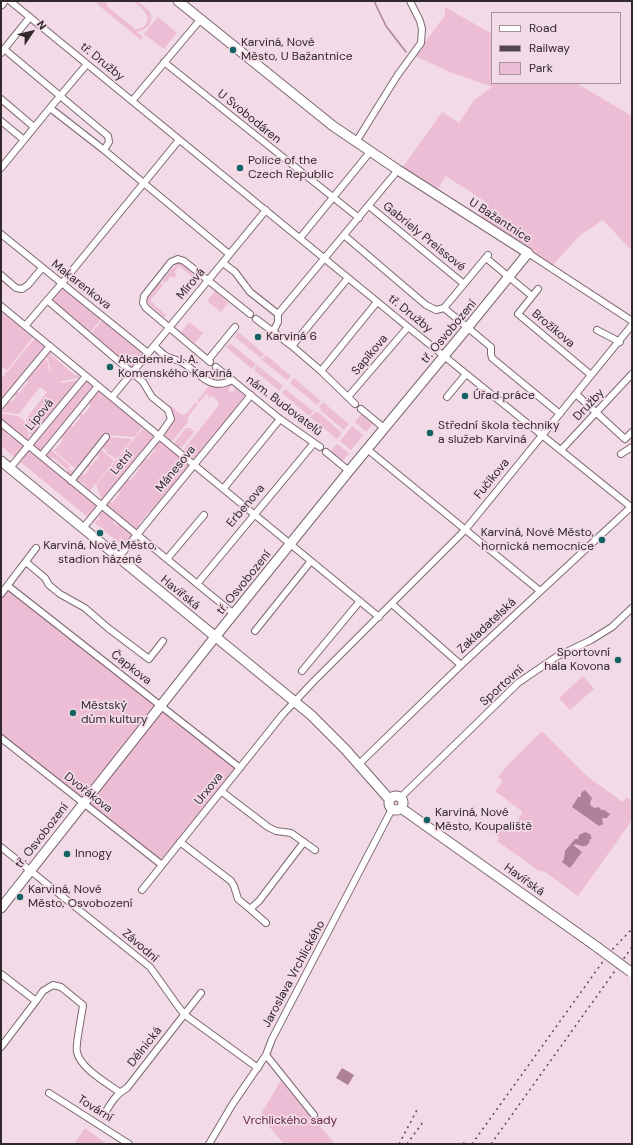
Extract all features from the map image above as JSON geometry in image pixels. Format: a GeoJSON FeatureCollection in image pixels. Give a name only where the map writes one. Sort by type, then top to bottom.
{"type":"FeatureCollection","features":[{"type":"Feature","properties":{"kind":"street","name":"tř. Družby"},"geometry":{"type":"LineString","coordinates":[[10,1],[377,302],[631,507]]}},
{"type":"Feature","properties":{"kind":"street"},"geometry":{"type":"LineString","coordinates":[[356,142],[423,37],[420,21],[410,1]]}},
{"type":"Feature","properties":{"kind":"street","name":"U Bažantnice"},"geometry":{"type":"LineString","coordinates":[[180,2],[200,20],[333,126],[370,152],[632,321]]}},
{"type":"Feature","properties":{"kind":"street"},"geometry":{"type":"LineString","coordinates":[[30,17],[3,51],[108,136],[109,142],[104,150]]}},
{"type":"Feature","properties":{"kind":"street"},"geometry":{"type":"LineString","coordinates":[[132,101],[200,20]]}},
{"type":"Feature","properties":{"kind":"street","name":"U Svobodáren"},"geometry":{"type":"LineString","coordinates":[[164,62],[358,218]]}},
{"type":"Feature","properties":{"kind":"street"},"geometry":{"type":"LineString","coordinates":[[1,168],[87,64]]}},
{"type":"Feature","properties":{"kind":"street"},"geometry":{"type":"LineString","coordinates":[[1,99],[34,127]]}},
{"type":"Feature","properties":{"kind":"street"},"geometry":{"type":"LineString","coordinates":[[50,108],[104,150],[229,254]]}},
{"type":"Feature","properties":{"kind":"street"},"geometry":{"type":"LineString","coordinates":[[1,121],[24,140]]}},
{"type":"Feature","properties":{"kind":"street"},"geometry":{"type":"LineString","coordinates":[[25,326],[179,140]]}},
{"type":"Feature","properties":{"kind":"street"},"geometry":{"type":"LineString","coordinates":[[300,238],[370,152]]}},
{"type":"Feature","properties":{"kind":"street"},"geometry":{"type":"LineString","coordinates":[[272,332],[278,322],[278,314],[398,170]]}},
{"type":"Feature","properties":{"kind":"street","name":"Gabriely Preissové"},"geometry":{"type":"LineString","coordinates":[[369,206],[464,284]]}},
{"type":"Feature","properties":{"kind":"street","name":"Mírová"},"geometry":{"type":"LineString","coordinates":[[112,397],[266,210]]}},
{"type":"Feature","properties":{"kind":"street","name":"Makarenkova"},"geometry":{"type":"LineString","coordinates":[[1,234],[148,353]]}},
{"type":"Feature","properties":{"kind":"street","name":"tř. Družby"},"geometry":{"type":"LineString","coordinates":[[344,236],[426,305],[436,310],[444,308]]}},
{"type":"Feature","properties":{"kind":"street","name":"tř. Osvobození"},"geometry":{"type":"LineString","coordinates":[[1,908],[348,471],[468,328],[528,253]]}},
{"type":"Feature","properties":{"kind":"street","name":"tř. Osvobození"},"geometry":{"type":"LineString","coordinates":[[444,308],[487,256],[510,276]]}},
{"type":"Feature","properties":{"kind":"street"},"geometry":{"type":"LineString","coordinates":[[235,327],[209,361],[146,308],[143,303],[144,296],[174,260],[181,259],[250,314]]}},
{"type":"Feature","properties":{"kind":"street"},"geometry":{"type":"LineString","coordinates":[[223,263],[235,272],[250,292],[278,314]]}},
{"type":"Feature","properties":{"kind":"street"},"geometry":{"type":"LineString","coordinates":[[1,275],[16,288],[22,289],[28,285],[42,268]]}},
{"type":"Feature","properties":{"kind":"street","name":"Brožíkova"},"geometry":{"type":"LineString","coordinates":[[510,276],[532,296]]}},
{"type":"Feature","properties":{"kind":"street"},"geometry":{"type":"LineString","coordinates":[[292,346],[348,278]]}},
{"type":"Feature","properties":{"kind":"street","name":"Brožíkova"},"geometry":{"type":"LineString","coordinates":[[538,288],[518,314],[591,375]]}},
{"type":"Feature","properties":{"kind":"street"},"geometry":{"type":"LineString","coordinates":[[47,300],[132,372],[143,382],[152,397],[168,410],[171,419],[159,436]]}},
{"type":"Feature","properties":{"kind":"street"},"geometry":{"type":"LineString","coordinates":[[321,371],[377,302]]}},
{"type":"Feature","properties":{"kind":"street"},"geometry":{"type":"LineString","coordinates":[[1,306],[379,617]]}},
{"type":"Feature","properties":{"kind":"street"},"geometry":{"type":"LineString","coordinates":[[444,308],[491,347],[492,358],[560,414]]}},
{"type":"Feature","properties":{"kind":"street"},"geometry":{"type":"LineString","coordinates":[[256,319],[292,346],[321,371],[355,404]]}},
{"type":"Feature","properties":{"kind":"street","name":"Fučíkova"},"geometry":{"type":"LineString","coordinates":[[294,702],[465,530],[591,375],[620,342],[632,325]]}},
{"type":"Feature","properties":{"kind":"street","name":"Sapíkova"},"geometry":{"type":"LineString","coordinates":[[348,397],[408,327]]}},
{"type":"Feature","properties":{"kind":"street"},"geometry":{"type":"LineString","coordinates":[[597,330],[620,342]]}},
{"type":"Feature","properties":{"kind":"street"},"geometry":{"type":"LineString","coordinates":[[1,405],[50,346]]}},
{"type":"Feature","properties":{"kind":"street"},"geometry":{"type":"LineString","coordinates":[[154,346],[164,355],[182,362],[207,382],[225,384],[232,380]]}},
{"type":"Feature","properties":{"kind":"street","name":"nám. Budovatelů"},"geometry":{"type":"LineString","coordinates":[[216,367],[280,419],[320,447]]}},
{"type":"Feature","properties":{"kind":"street"},"geometry":{"type":"LineString","coordinates":[[447,397],[466,374]]}},
{"type":"Feature","properties":{"kind":"street","name":"Družby"},"geometry":{"type":"LineString","coordinates":[[561,450],[632,374]]}},
{"type":"Feature","properties":{"kind":"street","name":"Lipová"},"geometry":{"type":"LineString","coordinates":[[10,468],[86,376]]}},
{"type":"Feature","properties":{"kind":"street"},"geometry":{"type":"LineString","coordinates":[[41,456],[98,386]]}},
{"type":"Feature","properties":{"kind":"street"},"geometry":{"type":"LineString","coordinates":[[576,394],[626,439],[632,432]]}},
{"type":"Feature","properties":{"kind":"street","name":"Mánesova"},"geometry":{"type":"LineString","coordinates":[[118,558],[251,395]]}},
{"type":"Feature","properties":{"kind":"street"},"geometry":{"type":"LineString","coordinates":[[361,409],[384,428]]}},
{"type":"Feature","properties":{"kind":"street"},"geometry":{"type":"LineString","coordinates":[[224,488],[280,419]]}},
{"type":"Feature","properties":{"kind":"street"},"geometry":{"type":"LineString","coordinates":[[1,424],[234,614]]}},
{"type":"Feature","properties":{"kind":"street","name":"Letní"},"geometry":{"type":"LineString","coordinates":[[83,528],[159,436]]}},
{"type":"Feature","properties":{"kind":"street"},"geometry":{"type":"LineString","coordinates":[[71,481],[106,437]]}},
{"type":"Feature","properties":{"kind":"street","name":"Erbenova"},"geometry":{"type":"LineString","coordinates":[[197,584],[254,513],[314,443]]}},
{"type":"Feature","properties":{"kind":"street"},"geometry":{"type":"LineString","coordinates":[[622,454],[632,447]]}},
{"type":"Feature","properties":{"kind":"street"},"geometry":{"type":"LineString","coordinates":[[367,449],[540,591]]}},
{"type":"Feature","properties":{"kind":"street","name":"nám. Budovatelů"},"geometry":{"type":"LineString","coordinates":[[326,452],[348,471]]}},
{"type":"Feature","properties":{"kind":"street","name":"Havířská"},"geometry":{"type":"LineString","coordinates":[[1,461],[329,732],[390,800]]}},
{"type":"Feature","properties":{"kind":"street","name":"Zakladatelská"},"geometry":{"type":"LineString","coordinates":[[359,764],[461,665],[631,507]]}},
{"type":"Feature","properties":{"kind":"street"},"geometry":{"type":"LineString","coordinates":[[167,559],[204,515]]}},
{"type":"Feature","properties":{"kind":"street"},"geometry":{"type":"LineString","coordinates":[[1,594],[36,548]]}},
{"type":"Feature","properties":{"kind":"street"},"geometry":{"type":"LineString","coordinates":[[254,631],[311,561]]}},
{"type":"Feature","properties":{"kind":"street","name":"Čapkova"},"geometry":{"type":"LineString","coordinates":[[26,562],[45,578],[49,585],[60,594],[85,608],[108,628],[149,659],[163,641]]}},
{"type":"Feature","properties":{"kind":"street","name":"Čapkova"},"geometry":{"type":"LineString","coordinates":[[8,586],[240,768]]}},
{"type":"Feature","properties":{"kind":"street"},"geometry":{"type":"LineString","coordinates":[[302,671],[360,601]]}},
{"type":"Feature","properties":{"kind":"street"},"geometry":{"type":"LineString","coordinates":[[392,604],[461,665]]}},
{"type":"Feature","properties":{"kind":"street","name":"Sportovní"},"geometry":{"type":"LineString","coordinates":[[400,798],[518,683],[556,657],[591,640],[612,627],[632,608]]}},
{"type":"Feature","properties":{"kind":"street","name":"Urxova"},"geometry":{"type":"LineString","coordinates":[[142,890],[294,702]]}},
{"type":"Feature","properties":{"kind":"street","name":"Dvořákova"},"geometry":{"type":"LineString","coordinates":[[1,738],[162,865]]}},
{"type":"Feature","properties":{"kind":"street"},"geometry":{"type":"LineString","coordinates":[[221,791],[268,826],[276,831],[291,833],[315,850]]}},
{"type":"Feature","properties":{"kind":"street"},"geometry":{"type":"LineString","coordinates":[[396,796],[400,798],[403,802],[397,809],[390,806],[390,800],[396,796]]}},
{"type":"Feature","properties":{"kind":"street","name":"Havířská"},"geometry":{"type":"LineString","coordinates":[[397,809],[597,947],[632,973]]}},
{"type":"Feature","properties":{"kind":"street","name":"Jaroslava Vrchlického"},"geometry":{"type":"LineString","coordinates":[[209,1144],[232,1105],[266,1055],[272,1040],[397,809]]}},
{"type":"Feature","properties":{"kind":"street"},"geometry":{"type":"LineString","coordinates":[[180,842],[231,881],[238,899],[266,923]]}},
{"type":"Feature","properties":{"kind":"street"},"geometry":{"type":"LineString","coordinates":[[250,909],[259,901],[304,842]]}},
{"type":"Feature","properties":{"kind":"street","name":"Závodní"},"geometry":{"type":"LineString","coordinates":[[1,847],[150,967],[185,1015],[258,1068]]}},
{"type":"Feature","properties":{"kind":"street"},"geometry":{"type":"LineString","coordinates":[[1,974],[36,1001]]}},
{"type":"Feature","properties":{"kind":"street"},"geometry":{"type":"LineString","coordinates":[[1,1047],[43,991],[53,985],[61,987],[83,1006],[76,1051],[80,1060],[85,1066],[119,1092]]}},
{"type":"Feature","properties":{"kind":"street","name":"Dělnická"},"geometry":{"type":"LineString","coordinates":[[105,1113],[119,1092],[127,1088],[201,993]]}},
{"type":"Feature","properties":{"kind":"street"},"geometry":{"type":"LineString","coordinates":[[266,1055],[314,1115]]}},
{"type":"Feature","properties":{"kind":"street","name":"Tovární"},"geometry":{"type":"LineString","coordinates":[[49,1093],[129,1144]]}},
{"type":"Feature","properties":{"kind":"green space"},"geometry":{"type":"Polygon","coordinates":[[[99,1],[103,3],[103,1],[106,1],[108,7],[135,29],[141,28],[146,24],[147,17],[144,11],[133,1],[137,1],[147,9],[150,13],[151,20],[147,27],[137,32],[143,37],[141,40],[97,4],[99,1]]]}},
{"type":"Feature","properties":{"kind":"green space"},"geometry":{"type":"Polygon","coordinates":[[[445,7],[491,33],[491,84],[578,84],[632,116],[632,251],[603,220],[580,235],[553,265],[479,218],[489,204],[446,176],[437,190],[402,168],[442,112],[459,123],[474,100],[492,87],[450,72],[415,56],[445,15],[445,7]]]}},
{"type":"Feature","properties":{"kind":"green space"},"geometry":{"type":"Polygon","coordinates":[[[158,17],[177,33],[164,49],[144,34],[158,17]]]}},
{"type":"Feature","properties":{"kind":"green space"},"geometry":{"type":"Polygon","coordinates":[[[177,263],[181,263],[198,278],[196,280],[179,266],[174,272],[177,274],[174,278],[171,276],[165,283],[162,281],[177,263]]]}},
{"type":"Feature","properties":{"kind":"green space"},"geometry":{"type":"Polygon","coordinates":[[[160,282],[163,285],[150,301],[166,315],[164,317],[147,302],[148,297],[160,282]]]}},
{"type":"Feature","properties":{"kind":"green space"},"geometry":{"type":"Polygon","coordinates":[[[62,287],[103,317],[89,334],[51,299],[62,287]]]}},
{"type":"Feature","properties":{"kind":"green space"},"geometry":{"type":"Polygon","coordinates":[[[215,291],[228,303],[221,312],[207,301],[215,291]]]}},
{"type":"Feature","properties":{"kind":"green space"},"geometry":{"type":"Polygon","coordinates":[[[1,309],[34,336],[7,370],[1,366],[1,309]]]}},
{"type":"Feature","properties":{"kind":"green space"},"geometry":{"type":"Polygon","coordinates":[[[104,318],[141,351],[142,355],[131,369],[90,335],[104,318]]]}},
{"type":"Feature","properties":{"kind":"green space"},"geometry":{"type":"Polygon","coordinates":[[[189,322],[203,333],[195,343],[181,332],[189,322]]]}},
{"type":"Feature","properties":{"kind":"green space"},"geometry":{"type":"Polygon","coordinates":[[[238,332],[264,354],[261,358],[235,337],[238,332]]]}},
{"type":"Feature","properties":{"kind":"green space"},"geometry":{"type":"Polygon","coordinates":[[[35,338],[44,345],[44,350],[1,402],[1,379],[35,338]]]}},
{"type":"Feature","properties":{"kind":"green space"},"geometry":{"type":"Polygon","coordinates":[[[230,343],[256,364],[252,369],[226,347],[230,343]]]}},
{"type":"Feature","properties":{"kind":"green space"},"geometry":{"type":"Polygon","coordinates":[[[48,352],[52,352],[51,355],[76,376],[78,373],[80,378],[61,381],[61,383],[79,380],[31,438],[26,419],[47,392],[40,387],[19,414],[1,412],[1,408],[8,400],[12,402],[16,397],[13,394],[16,391],[19,393],[28,382],[26,379],[44,357],[48,362],[49,371],[51,371],[49,362],[45,355],[48,352]]]}},
{"type":"Feature","properties":{"kind":"green space"},"geometry":{"type":"Polygon","coordinates":[[[266,355],[291,376],[287,380],[262,360],[266,355]]]}},
{"type":"Feature","properties":{"kind":"green space"},"geometry":{"type":"Polygon","coordinates":[[[257,365],[283,386],[279,391],[254,370],[257,365]]]}},
{"type":"Feature","properties":{"kind":"green space"},"geometry":{"type":"Polygon","coordinates":[[[294,378],[321,401],[317,405],[290,383],[294,378]]]}},
{"type":"Feature","properties":{"kind":"green space"},"geometry":{"type":"Polygon","coordinates":[[[85,381],[89,381],[94,388],[43,451],[40,451],[34,447],[34,443],[85,381]]]}},
{"type":"Feature","properties":{"kind":"green space"},"geometry":{"type":"Polygon","coordinates":[[[210,385],[232,385],[228,390],[232,393],[236,388],[244,395],[245,399],[197,458],[193,459],[184,452],[184,449],[219,405],[218,401],[211,396],[208,398],[207,393],[199,403],[197,401],[210,385]]]}},
{"type":"Feature","properties":{"kind":"green space"},"geometry":{"type":"Polygon","coordinates":[[[285,389],[313,411],[309,416],[282,393],[285,389]]]}},
{"type":"Feature","properties":{"kind":"green space"},"geometry":{"type":"Polygon","coordinates":[[[97,391],[101,391],[143,426],[134,437],[108,434],[77,470],[50,447],[55,450],[63,440],[59,437],[69,424],[73,427],[81,417],[78,414],[79,412],[83,415],[91,406],[88,403],[97,391]]]}},
{"type":"Feature","properties":{"kind":"green space"},"geometry":{"type":"Polygon","coordinates":[[[323,402],[349,424],[344,430],[320,410],[321,408],[319,407],[323,402]]]}},
{"type":"Feature","properties":{"kind":"green space"},"geometry":{"type":"Polygon","coordinates":[[[195,403],[198,404],[188,417],[188,422],[173,440],[171,441],[165,437],[167,429],[174,419],[168,404],[182,415],[186,414],[195,403]]]}},
{"type":"Feature","properties":{"kind":"green space"},"geometry":{"type":"Polygon","coordinates":[[[315,412],[318,412],[342,433],[337,439],[310,417],[315,412]]]}},
{"type":"Feature","properties":{"kind":"green space"},"geometry":{"type":"Polygon","coordinates":[[[362,413],[373,423],[366,432],[355,422],[362,413]]]}},
{"type":"Feature","properties":{"kind":"green space"},"geometry":{"type":"Polygon","coordinates":[[[1,414],[15,416],[22,419],[27,426],[30,440],[27,441],[1,422],[1,414]]]}},
{"type":"Feature","properties":{"kind":"green space"},"geometry":{"type":"Polygon","coordinates":[[[1,425],[9,432],[7,435],[10,437],[12,434],[24,444],[23,449],[16,458],[1,446],[1,425]]]}},
{"type":"Feature","properties":{"kind":"green space"},"geometry":{"type":"Polygon","coordinates":[[[352,426],[363,435],[351,450],[340,441],[352,426]]]}},
{"type":"Feature","properties":{"kind":"green space"},"geometry":{"type":"Polygon","coordinates":[[[144,427],[153,434],[153,439],[102,501],[96,484],[144,427]]]}},
{"type":"Feature","properties":{"kind":"green space"},"geometry":{"type":"Polygon","coordinates":[[[186,428],[191,428],[192,429],[190,431],[195,431],[182,447],[179,448],[175,445],[175,442],[186,428]]]}},
{"type":"Feature","properties":{"kind":"green space"},"geometry":{"type":"Polygon","coordinates":[[[109,437],[132,440],[116,459],[103,448],[103,445],[109,437]]]}},
{"type":"Feature","properties":{"kind":"green space"},"geometry":{"type":"Polygon","coordinates":[[[161,441],[188,462],[189,467],[152,512],[149,512],[139,524],[140,527],[135,530],[106,507],[106,504],[109,501],[112,503],[120,493],[118,491],[125,479],[130,481],[140,468],[138,465],[144,458],[147,459],[155,450],[153,447],[157,442],[161,441]]]}},
{"type":"Feature","properties":{"kind":"green space"},"geometry":{"type":"Polygon","coordinates":[[[337,444],[349,453],[341,462],[330,452],[337,444]]]}},
{"type":"Feature","properties":{"kind":"green space"},"geometry":{"type":"Polygon","coordinates":[[[50,449],[70,466],[69,469],[72,471],[74,469],[76,471],[72,476],[65,474],[68,470],[52,457],[49,461],[45,455],[50,449]]]}},
{"type":"Feature","properties":{"kind":"green space"},"geometry":{"type":"Polygon","coordinates":[[[29,450],[31,450],[96,503],[96,508],[89,518],[19,461],[29,450]]]}},
{"type":"Feature","properties":{"kind":"green space"},"geometry":{"type":"Polygon","coordinates":[[[100,450],[114,461],[88,493],[86,491],[88,488],[81,482],[79,485],[75,480],[81,472],[84,475],[89,469],[86,466],[88,464],[91,466],[99,457],[96,454],[100,450]]]}},
{"type":"Feature","properties":{"kind":"green space"},"geometry":{"type":"Polygon","coordinates":[[[100,510],[104,510],[116,519],[113,522],[116,525],[119,521],[132,534],[132,537],[124,547],[95,523],[97,520],[100,520],[99,517],[94,523],[92,521],[100,510]]]}},
{"type":"Feature","properties":{"kind":"green space"},"geometry":{"type":"Polygon","coordinates":[[[8,589],[236,769],[161,862],[1,735],[1,599],[8,589]]]}},
{"type":"Feature","properties":{"kind":"green space"},"geometry":{"type":"Polygon","coordinates":[[[583,676],[594,689],[570,710],[559,698],[583,676]]]}},
{"type":"Feature","properties":{"kind":"green space"},"geometry":{"type":"Polygon","coordinates":[[[542,731],[589,778],[623,802],[627,797],[632,802],[632,820],[578,896],[544,871],[539,871],[497,841],[499,837],[489,830],[493,824],[499,828],[502,825],[511,829],[523,812],[495,791],[503,781],[498,777],[542,731]]]}},
{"type":"Feature","properties":{"kind":"green space","name":"Vrchlického sady"},"geometry":{"type":"Polygon","coordinates":[[[281,1080],[335,1144],[284,1144],[260,1116],[281,1080]]]}},
{"type":"Feature","properties":{"kind":"green space"},"geometry":{"type":"Polygon","coordinates":[[[85,1128],[107,1144],[74,1144],[85,1128]]]}},
{"type":"Feature","properties":{"kind":"shaded area"},"geometry":{"type":"Polygon","coordinates":[[[585,790],[592,798],[590,803],[591,806],[595,808],[599,807],[601,810],[604,810],[610,814],[607,818],[602,818],[603,824],[599,826],[572,807],[578,797],[581,797],[581,793],[585,790]]]}},
{"type":"Feature","properties":{"kind":"shaded area"},"geometry":{"type":"Polygon","coordinates":[[[585,832],[590,834],[592,839],[590,839],[588,844],[585,846],[576,844],[573,845],[582,852],[570,868],[562,862],[565,851],[575,839],[578,839],[579,835],[585,832]]]}},
{"type":"Feature","properties":{"kind":"shaded area"},"geometry":{"type":"Polygon","coordinates":[[[342,1068],[354,1075],[348,1085],[336,1078],[342,1068]]]}},
{"type":"Feature","properties":{"kind":"waterway"},"geometry":{"type":"LineString","coordinates":[[374,1],[386,26],[406,52]]}},
{"type":"Feature","properties":{"kind":"railway"},"geometry":{"type":"LineString","coordinates":[[472,1144],[609,953],[632,929]]}},
{"type":"Feature","properties":{"kind":"railway"},"geometry":{"type":"LineString","coordinates":[[491,1144],[632,947]]}},
{"type":"Feature","properties":{"kind":"railway"},"geometry":{"type":"LineString","coordinates":[[399,1144],[417,1110]]}},
{"type":"Feature","properties":{"kind":"railway"},"geometry":{"type":"LineString","coordinates":[[407,1144],[423,1122]]}},
{"type":"Feature","properties":{"kind":"place","name":"Karviná, Nové Město, U Bažantnice"},"geometry":{"type":"Point","coordinates":[233,50]}},
{"type":"Feature","properties":{"kind":"place","name":"Police of the Czech Republic"},"geometry":{"type":"Point","coordinates":[240,168]}},
{"type":"Feature","properties":{"kind":"place","name":"Karviná 6"},"geometry":{"type":"Point","coordinates":[258,337]}},
{"type":"Feature","properties":{"kind":"place","name":"Akademie J. A. Komenského Karviná"},"geometry":{"type":"Point","coordinates":[110,367]}},
{"type":"Feature","properties":{"kind":"place","name":"Úřad práce"},"geometry":{"type":"Point","coordinates":[465,396]}},
{"type":"Feature","properties":{"kind":"place","name":"Střední škola techniky a služeb Karviná"},"geometry":{"type":"Point","coordinates":[430,433]}},
{"type":"Feature","properties":{"kind":"place","name":"Karviná, Nové Město, stadion házené"},"geometry":{"type":"Point","coordinates":[100,533]}},
{"type":"Feature","properties":{"kind":"place","name":"Karviná, Nové Město, hornická nemocnice"},"geometry":{"type":"Point","coordinates":[602,540]}},
{"type":"Feature","properties":{"kind":"place","name":"Sportovní hala Kovona"},"geometry":{"type":"Point","coordinates":[618,660]}},
{"type":"Feature","properties":{"kind":"place","name":"Městský dům kultury"},"geometry":{"type":"Point","coordinates":[73,713]}},
{"type":"Feature","properties":{"kind":"place","name":"Karviná, Nové Město, Koupaliště"},"geometry":{"type":"Point","coordinates":[427,820]}},
{"type":"Feature","properties":{"kind":"place","name":"Innogy"},"geometry":{"type":"Point","coordinates":[67,854]}},
{"type":"Feature","properties":{"kind":"place","name":"Karviná, Nové Město, Osvobození"},"geometry":{"type":"Point","coordinates":[20,897]}}]}
